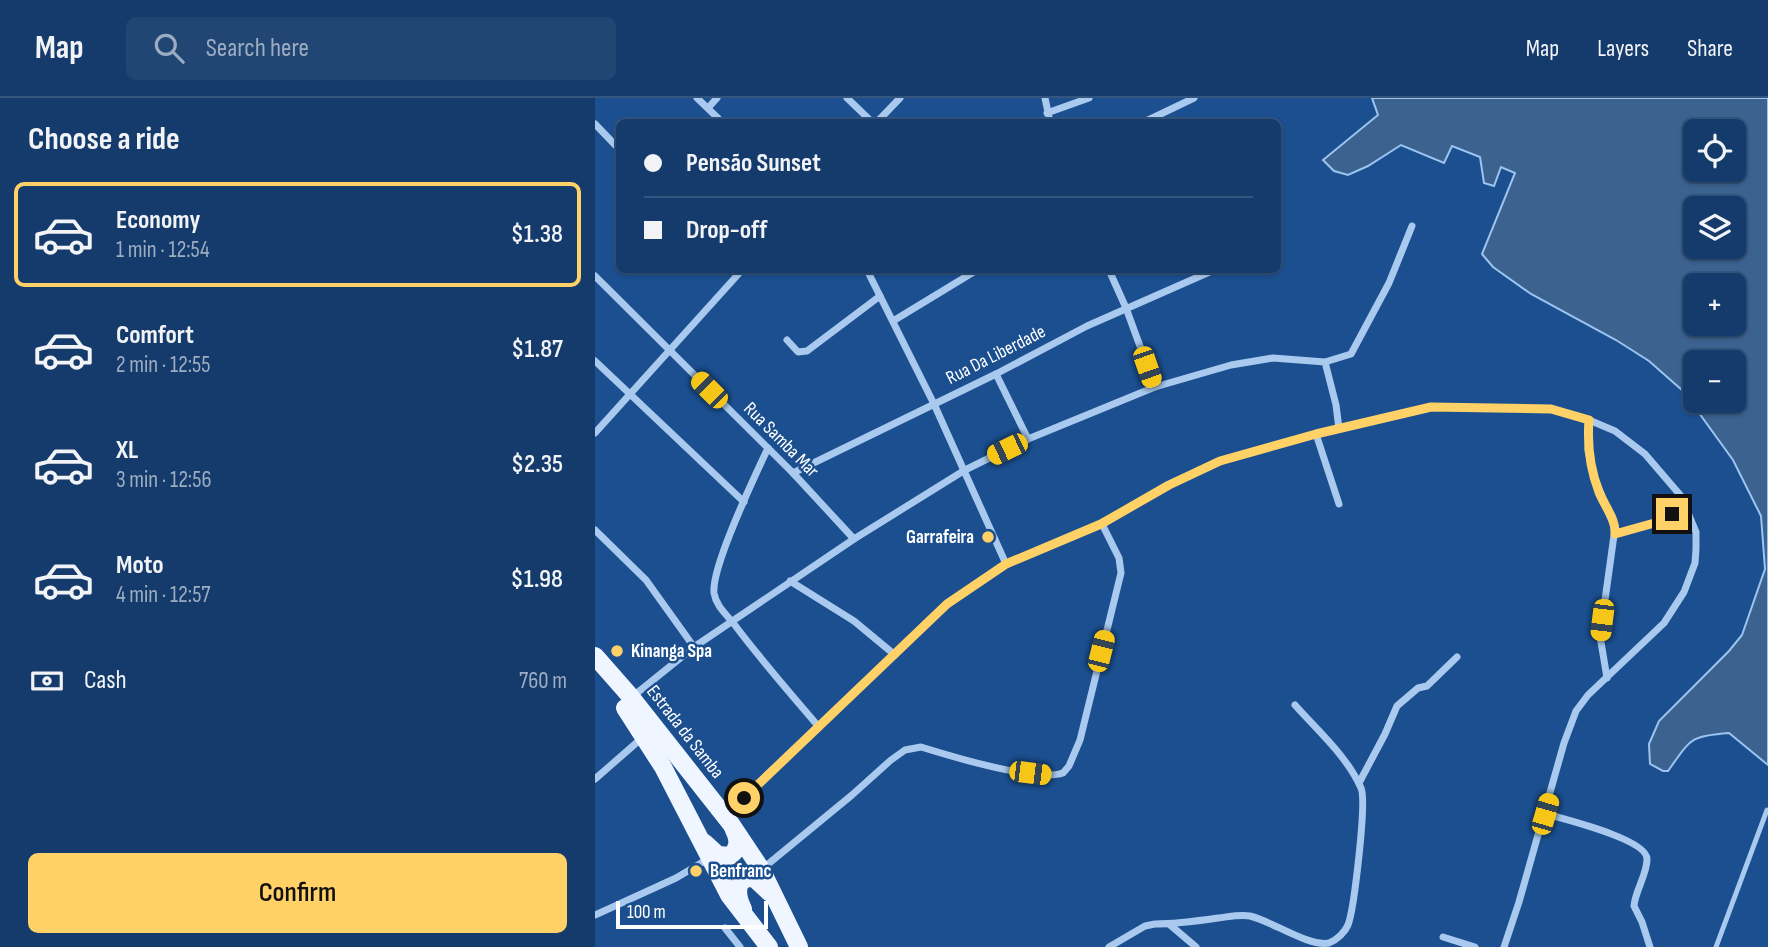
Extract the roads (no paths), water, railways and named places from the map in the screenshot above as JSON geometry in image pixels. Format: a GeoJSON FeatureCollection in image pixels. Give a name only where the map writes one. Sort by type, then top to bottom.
{"type":"FeatureCollection","features":[{"type":"Feature","properties":{"kind":"main road","name":"Estrada da Samba"},"geometry":{"type":"LineString","coordinates":[[595,656],[631,697],[728,820],[761,869],[799,947]]}},
{"type":"Feature","properties":{"kind":"main road","name":"Estrada da Samba"},"geometry":{"type":"LineString","coordinates":[[595,669],[644,736],[729,895],[769,947]]}},
{"type":"Feature","properties":{"kind":"main road"},"geometry":{"type":"LineString","coordinates":[[702,841],[718,855],[730,856],[737,849],[738,843],[728,820]]}},
{"type":"Feature","properties":{"kind":"main road"},"geometry":{"type":"LineString","coordinates":[[751,925],[738,895],[738,888],[743,880],[748,877],[758,880],[779,904]]}},
{"type":"Feature","properties":{"kind":"street"},"geometry":{"type":"LineString","coordinates":[[697,98],[719,119]]}},
{"type":"Feature","properties":{"kind":"street"},"geometry":{"type":"LineString","coordinates":[[708,108],[717,98]]}},
{"type":"Feature","properties":{"kind":"street"},"geometry":{"type":"LineString","coordinates":[[847,98],[871,119]]}},
{"type":"Feature","properties":{"kind":"street"},"geometry":{"type":"LineString","coordinates":[[877,119],[899,98]]}},
{"type":"Feature","properties":{"kind":"street"},"geometry":{"type":"LineString","coordinates":[[1045,98],[1049,119]]}},
{"type":"Feature","properties":{"kind":"street"},"geometry":{"type":"LineString","coordinates":[[1047,113],[1089,98]]}},
{"type":"Feature","properties":{"kind":"street"},"geometry":{"type":"LineString","coordinates":[[1151,119],[1194,98]]}},
{"type":"Feature","properties":{"kind":"street"},"geometry":{"type":"LineString","coordinates":[[595,124],[616,146]]}},
{"type":"Feature","properties":{"kind":"street"},"geometry":{"type":"LineString","coordinates":[[631,697],[694,647],[854,539],[965,470],[1028,439],[1154,387],[1231,365],[1262,359],[1325,362],[1351,354],[1389,284],[1412,226]]}},
{"type":"Feature","properties":{"kind":"street"},"geometry":{"type":"LineString","coordinates":[[595,433],[737,273]]}},
{"type":"Feature","properties":{"kind":"street"},"geometry":{"type":"LineString","coordinates":[[868,273],[934,404],[1006,564]]}},
{"type":"Feature","properties":{"kind":"street"},"geometry":{"type":"LineString","coordinates":[[893,321],[972,273]]}},
{"type":"Feature","properties":{"kind":"street"},"geometry":{"type":"LineString","coordinates":[[1110,273],[1126,308],[1154,387]]}},
{"type":"Feature","properties":{"kind":"street","name":"Rua Da Liberdade"},"geometry":{"type":"LineString","coordinates":[[793,473],[1126,308],[1207,273]]}},
{"type":"Feature","properties":{"kind":"street","name":"Rua Samba Mar"},"geometry":{"type":"LineString","coordinates":[[595,276],[793,473],[854,539]]}},
{"type":"Feature","properties":{"kind":"street"},"geometry":{"type":"LineString","coordinates":[[787,340],[798,352],[807,352],[880,296]]}},
{"type":"Feature","properties":{"kind":"street"},"geometry":{"type":"LineString","coordinates":[[595,361],[744,502]]}},
{"type":"Feature","properties":{"kind":"street"},"geometry":{"type":"LineString","coordinates":[[1325,362],[1339,429]]}},
{"type":"Feature","properties":{"kind":"street"},"geometry":{"type":"LineString","coordinates":[[996,374],[1028,439]]}},
{"type":"Feature","properties":{"kind":"street"},"geometry":{"type":"LineString","coordinates":[[728,820],[819,727],[947,604],[1006,564],[1101,524],[1169,485],[1220,461],[1316,434],[1431,407],[1551,409],[1589,420],[1628,439],[1645,454],[1681,496],[1686,506],[1696,532],[1695,563],[1684,592],[1664,623],[1588,695],[1576,712],[1504,947]]}},
{"type":"Feature","properties":{"kind":"street"},"geometry":{"type":"LineString","coordinates":[[1589,420],[1588,450],[1593,474],[1613,521],[1615,534],[1599,636],[1607,678]]}},
{"type":"Feature","properties":{"kind":"street"},"geometry":{"type":"LineString","coordinates":[[1316,434],[1339,504]]}},
{"type":"Feature","properties":{"kind":"street"},"geometry":{"type":"LineString","coordinates":[[768,448],[715,578],[714,590],[719,606],[819,727]]}},
{"type":"Feature","properties":{"kind":"street"},"geometry":{"type":"LineString","coordinates":[[1615,534],[1658,522],[1686,506]]}},
{"type":"Feature","properties":{"kind":"street"},"geometry":{"type":"LineString","coordinates":[[761,869],[891,760],[913,747],[980,765],[1047,775],[1063,773],[1069,766],[1080,740],[1121,573],[1119,558],[1101,524]]}},
{"type":"Feature","properties":{"kind":"street"},"geometry":{"type":"LineString","coordinates":[[595,530],[646,580],[694,647]]}},
{"type":"Feature","properties":{"kind":"street"},"geometry":{"type":"LineString","coordinates":[[790,581],[854,621],[895,655]]}},
{"type":"Feature","properties":{"kind":"street"},"geometry":{"type":"LineString","coordinates":[[1359,783],[1397,706],[1418,688],[1427,686],[1457,657]]}},
{"type":"Feature","properties":{"kind":"street"},"geometry":{"type":"LineString","coordinates":[[1109,947],[1145,926],[1247,915],[1310,942],[1331,943],[1341,935],[1349,917],[1360,841],[1363,792],[1346,762],[1295,705]]}},
{"type":"Feature","properties":{"kind":"street"},"geometry":{"type":"LineString","coordinates":[[595,779],[644,736]]}},
{"type":"Feature","properties":{"kind":"street"},"geometry":{"type":"LineString","coordinates":[[1545,814],[1613,834],[1644,852],[1647,860],[1634,906],[1650,947]]}},
{"type":"Feature","properties":{"kind":"street"},"geometry":{"type":"LineString","coordinates":[[595,915],[676,878],[709,859]]}},
{"type":"Feature","properties":{"kind":"street"},"geometry":{"type":"LineString","coordinates":[[1169,924],[1196,947]]}},
{"type":"Feature","properties":{"kind":"street"},"geometry":{"type":"LineString","coordinates":[[725,928],[740,947]]}},
{"type":"Feature","properties":{"kind":"street"},"geometry":{"type":"LineString","coordinates":[[1443,937],[1475,947]]}},
{"type":"Feature","properties":{"kind":"lane"},"geometry":{"type":"LineString","coordinates":[[1716,947],[1767,810]]}},
{"type":"Feature","properties":{"kind":"water"},"geometry":{"type":"Polygon","coordinates":[[[1372,98],[1768,98],[1768,765],[1729,733],[1692,741],[1668,771],[1650,764],[1649,744],[1659,721],[1742,635],[1765,569],[1761,516],[1733,460],[1699,413],[1746,413],[1746,350],[1683,350],[1683,391],[1649,361],[1531,294],[1493,267],[1482,254],[1515,173],[1501,167],[1494,186],[1484,183],[1480,157],[1452,146],[1444,163],[1401,145],[1348,175],[1334,171],[1323,160],[1378,115],[1372,98]]]}},
{"type":"Feature","properties":{"kind":"place","name":"Garrafeira"},"geometry":{"type":"Point","coordinates":[988,537]}},
{"type":"Feature","properties":{"kind":"place","name":"Kinanga Spa"},"geometry":{"type":"Point","coordinates":[617,651]}},
{"type":"Feature","properties":{"kind":"place","name":"Benfranc"},"geometry":{"type":"Point","coordinates":[696,871]}}]}
